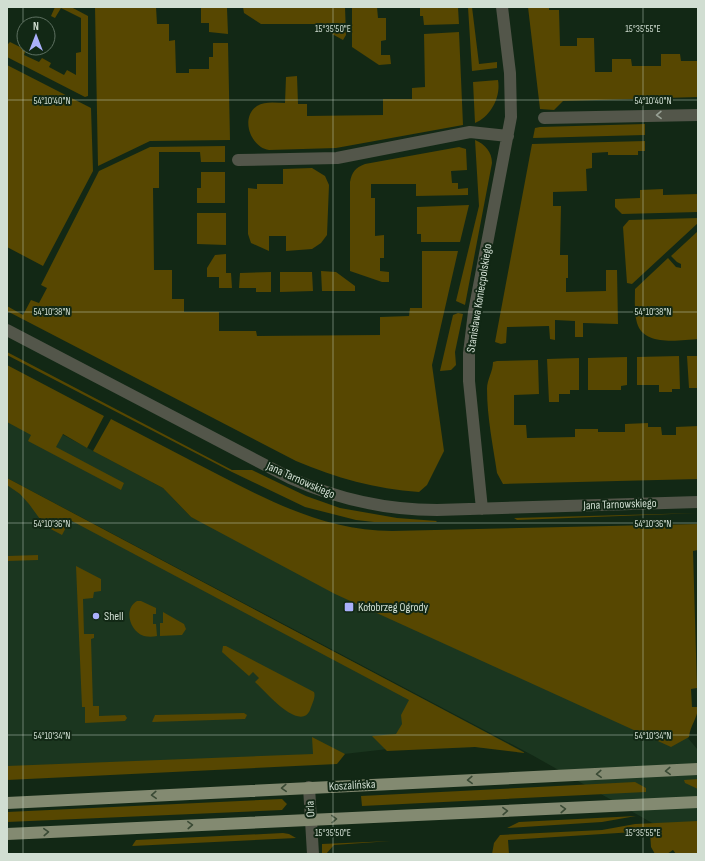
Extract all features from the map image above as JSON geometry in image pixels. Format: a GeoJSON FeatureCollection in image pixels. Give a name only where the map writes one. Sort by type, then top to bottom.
{"type":"FeatureCollection","features":[{"type":"Feature","properties":{"kind":"main road","name":"Koszalińska"},"geometry":{"type":"LineString","coordinates":[[7,803],[698,769]]}},
{"type":"Feature","properties":{"kind":"main road"},"geometry":{"type":"LineString","coordinates":[[7,834],[698,802]]}},
{"type":"Feature","properties":{"kind":"street","name":"Stanisława Koniecpolskiego"},"geometry":{"type":"LineString","coordinates":[[482,509],[469,380],[469,353],[474,312],[508,136],[512,98],[502,7]]}},
{"type":"Feature","properties":{"kind":"street"},"geometry":{"type":"LineString","coordinates":[[544,118],[698,115]]}},
{"type":"Feature","properties":{"kind":"street"},"geometry":{"type":"LineString","coordinates":[[238,160],[338,158],[470,132],[508,136]]}},
{"type":"Feature","properties":{"kind":"street","name":"Jana Tarnowskiego"},"geometry":{"type":"LineString","coordinates":[[7,330],[310,487],[343,499],[385,507],[416,510],[698,502]]}},
{"type":"Feature","properties":{"kind":"street","name":"Orla"},"geometry":{"type":"LineString","coordinates":[[309,787],[313,854]]}},
{"type":"Feature","properties":{"kind":"shaded area"},"geometry":{"type":"Polygon","coordinates":[[[55,7],[71,7],[88,16],[88,96],[85,97],[7,57],[7,45],[10,42],[16,45],[16,56],[26,56],[39,62],[42,58],[51,63],[49,67],[64,75],[67,70],[76,75],[76,53],[81,52],[81,18],[61,8],[56,16],[51,16],[55,7]]]}},
{"type":"Feature","properties":{"kind":"shaded area"},"geometry":{"type":"Polygon","coordinates":[[[95,7],[156,7],[157,24],[169,24],[169,41],[175,40],[176,73],[189,73],[189,69],[209,69],[209,57],[213,57],[213,43],[228,43],[230,140],[150,141],[98,166],[95,7]]]}},
{"type":"Feature","properties":{"kind":"shaded area"},"geometry":{"type":"Polygon","coordinates":[[[243,7],[345,7],[346,35],[343,40],[314,24],[261,24],[244,13],[243,7]]]}},
{"type":"Feature","properties":{"kind":"shaded area"},"geometry":{"type":"Polygon","coordinates":[[[352,7],[377,7],[378,18],[386,18],[386,40],[381,41],[381,55],[390,55],[391,64],[379,65],[352,47],[352,7]]]}},
{"type":"Feature","properties":{"kind":"shaded area"},"geometry":{"type":"Polygon","coordinates":[[[420,7],[458,7],[459,24],[424,25],[423,16],[420,16],[420,7]]]}},
{"type":"Feature","properties":{"kind":"shaded area"},"geometry":{"type":"Polygon","coordinates":[[[468,7],[472,7],[479,64],[497,62],[497,68],[472,71],[468,7]]]}},
{"type":"Feature","properties":{"kind":"shaded area"},"geometry":{"type":"Polygon","coordinates":[[[528,7],[549,7],[549,10],[559,10],[560,46],[577,46],[577,38],[594,38],[595,72],[612,72],[612,59],[631,59],[632,66],[661,66],[661,54],[680,54],[681,61],[698,61],[698,97],[563,101],[554,110],[540,109],[528,7]]]}},
{"type":"Feature","properties":{"kind":"shaded area"},"geometry":{"type":"Polygon","coordinates":[[[201,8],[227,8],[228,34],[209,32],[209,23],[201,23],[201,8]]]}},
{"type":"Feature","properties":{"kind":"shaded area"},"geometry":{"type":"Polygon","coordinates":[[[459,32],[463,125],[336,148],[269,150],[262,148],[252,138],[248,124],[252,111],[263,103],[285,103],[286,77],[297,76],[298,104],[307,104],[307,116],[383,115],[383,99],[412,99],[412,88],[425,87],[424,34],[459,32]]]}},
{"type":"Feature","properties":{"kind":"shaded area"},"geometry":{"type":"Polygon","coordinates":[[[7,65],[91,108],[93,171],[43,266],[7,247],[7,65]]]}},
{"type":"Feature","properties":{"kind":"shaded area"},"geometry":{"type":"Polygon","coordinates":[[[498,80],[498,93],[494,105],[486,116],[475,123],[473,82],[498,80]]]}},
{"type":"Feature","properties":{"kind":"shaded area"},"geometry":{"type":"Polygon","coordinates":[[[645,124],[645,135],[533,138],[535,128],[540,127],[645,124]]]}},
{"type":"Feature","properties":{"kind":"shaded area"},"geometry":{"type":"Polygon","coordinates":[[[475,140],[487,149],[491,155],[492,163],[465,305],[456,301],[479,206],[475,140]]]}},
{"type":"Feature","properties":{"kind":"shaded area"},"geometry":{"type":"Polygon","coordinates":[[[645,141],[645,151],[638,151],[638,155],[608,155],[608,152],[592,153],[592,168],[586,169],[587,191],[553,192],[553,206],[561,206],[560,255],[568,255],[568,278],[566,278],[566,292],[606,291],[606,270],[617,270],[618,324],[583,323],[583,337],[575,337],[575,321],[555,320],[555,340],[550,339],[549,326],[507,327],[506,343],[501,344],[495,342],[532,144],[645,141]]]}},
{"type":"Feature","properties":{"kind":"shaded area"},"geometry":{"type":"Polygon","coordinates":[[[225,146],[225,162],[201,162],[200,152],[159,152],[159,188],[153,188],[154,270],[172,270],[172,299],[184,299],[184,312],[219,312],[219,331],[256,331],[257,336],[380,335],[380,317],[409,316],[410,308],[422,308],[422,251],[458,251],[432,365],[444,451],[427,485],[419,492],[403,491],[356,482],[326,473],[296,461],[7,311],[7,306],[23,315],[31,300],[39,303],[47,288],[41,285],[99,171],[150,147],[225,146]]]}},
{"type":"Feature","properties":{"kind":"shaded area"},"geometry":{"type":"Polygon","coordinates":[[[459,147],[466,149],[467,170],[451,171],[452,183],[458,183],[458,189],[468,188],[468,195],[416,196],[416,184],[371,184],[371,198],[375,198],[375,236],[384,235],[384,258],[380,258],[380,271],[389,272],[389,282],[382,282],[350,271],[350,182],[354,171],[365,164],[459,147]]]}},
{"type":"Feature","properties":{"kind":"shaded area"},"geometry":{"type":"Polygon","coordinates":[[[312,168],[325,176],[329,185],[327,235],[321,243],[312,249],[286,251],[286,236],[269,236],[269,251],[251,243],[248,234],[248,188],[257,189],[257,184],[283,184],[283,169],[312,168]]]}},
{"type":"Feature","properties":{"kind":"shaded area"},"geometry":{"type":"Polygon","coordinates":[[[201,172],[225,172],[225,203],[197,203],[197,188],[201,188],[201,172]]]}},
{"type":"Feature","properties":{"kind":"shaded area"},"geometry":{"type":"Polygon","coordinates":[[[663,189],[663,195],[698,194],[698,212],[622,214],[615,207],[615,199],[640,198],[640,190],[663,189]]]}},
{"type":"Feature","properties":{"kind":"shaded area"},"geometry":{"type":"Polygon","coordinates":[[[469,205],[460,242],[421,242],[421,234],[417,234],[417,207],[469,205]]]}},
{"type":"Feature","properties":{"kind":"shaded area"},"geometry":{"type":"Polygon","coordinates":[[[197,213],[226,213],[226,245],[197,244],[197,213]]]}},
{"type":"Feature","properties":{"kind":"shaded area"},"geometry":{"type":"Polygon","coordinates":[[[698,218],[698,223],[632,284],[627,283],[623,227],[629,220],[698,218]]]}},
{"type":"Feature","properties":{"kind":"shaded area"},"geometry":{"type":"Polygon","coordinates":[[[698,231],[698,339],[673,341],[655,339],[647,336],[641,331],[637,323],[635,311],[635,289],[668,258],[676,267],[681,268],[681,264],[671,256],[698,231]]]}},
{"type":"Feature","properties":{"kind":"shaded area"},"geometry":{"type":"Polygon","coordinates":[[[226,254],[226,273],[231,273],[232,288],[219,288],[219,277],[207,277],[207,268],[215,255],[226,254]]]}},
{"type":"Feature","properties":{"kind":"shaded area"},"geometry":{"type":"Polygon","coordinates":[[[321,271],[336,272],[355,286],[355,291],[322,291],[321,271]]]}},
{"type":"Feature","properties":{"kind":"shaded area"},"geometry":{"type":"Polygon","coordinates":[[[271,272],[271,292],[256,292],[256,288],[239,288],[240,273],[271,272]]]}},
{"type":"Feature","properties":{"kind":"shaded area"},"geometry":{"type":"Polygon","coordinates":[[[280,272],[312,272],[313,291],[280,292],[280,272]]]}},
{"type":"Feature","properties":{"kind":"shaded area"},"geometry":{"type":"Polygon","coordinates":[[[458,313],[463,314],[455,352],[456,365],[451,370],[440,371],[453,315],[458,313]]]}},
{"type":"Feature","properties":{"kind":"shaded area"},"geometry":{"type":"Polygon","coordinates":[[[7,352],[232,470],[252,470],[306,496],[340,508],[397,518],[437,521],[374,522],[356,520],[305,507],[232,472],[7,355],[7,352]]]}},
{"type":"Feature","properties":{"kind":"shaded area"},"geometry":{"type":"Polygon","coordinates":[[[679,356],[680,389],[672,389],[672,392],[659,392],[659,385],[637,385],[637,357],[679,356]]]}},
{"type":"Feature","properties":{"kind":"shaded area"},"geometry":{"type":"Polygon","coordinates":[[[687,356],[698,356],[698,388],[689,388],[687,356]]]}},
{"type":"Feature","properties":{"kind":"shaded area"},"geometry":{"type":"Polygon","coordinates":[[[627,357],[627,385],[621,386],[621,390],[588,390],[588,358],[627,357]]]}},
{"type":"Feature","properties":{"kind":"shaded area"},"geometry":{"type":"Polygon","coordinates":[[[579,358],[579,390],[570,390],[570,394],[559,394],[559,402],[549,402],[547,359],[579,358]]]}},
{"type":"Feature","properties":{"kind":"shaded area"},"geometry":{"type":"Polygon","coordinates":[[[538,360],[539,394],[514,395],[514,425],[526,425],[527,438],[575,437],[575,429],[598,429],[598,432],[625,432],[625,424],[648,423],[648,427],[661,427],[662,435],[676,435],[676,427],[698,426],[698,479],[503,484],[497,473],[490,431],[487,400],[487,385],[493,362],[538,360]]]}},
{"type":"Feature","properties":{"kind":"shaded area"},"geometry":{"type":"Polygon","coordinates":[[[7,365],[104,416],[87,448],[63,434],[56,447],[124,483],[121,490],[28,441],[31,435],[7,422],[7,365]]]}},
{"type":"Feature","properties":{"kind":"shaded area"},"geometry":{"type":"Polygon","coordinates":[[[7,405],[163,488],[191,517],[687,737],[698,750],[698,854],[661,828],[532,755],[7,478],[7,405]]]}},
{"type":"Feature","properties":{"kind":"shaded area"},"geometry":{"type":"Polygon","coordinates":[[[111,419],[236,484],[278,504],[300,513],[345,526],[368,530],[392,531],[698,524],[698,550],[693,551],[697,688],[691,689],[692,707],[698,707],[689,737],[671,747],[335,594],[191,517],[163,488],[93,451],[111,419]]]}},
{"type":"Feature","properties":{"kind":"shaded area"},"geometry":{"type":"Polygon","coordinates":[[[7,478],[525,753],[475,747],[387,751],[372,736],[396,734],[402,724],[401,715],[409,700],[70,520],[62,535],[45,526],[20,494],[7,485],[7,478]]]}},
{"type":"Feature","properties":{"kind":"shaded area"},"geometry":{"type":"Polygon","coordinates":[[[7,479],[524,752],[476,747],[388,749],[344,754],[7,775],[7,479]]]}},
{"type":"Feature","properties":{"kind":"shaded area"},"geometry":{"type":"Polygon","coordinates":[[[698,513],[517,520],[514,518],[698,513]]]}},
{"type":"Feature","properties":{"kind":"shaded area"},"geometry":{"type":"Polygon","coordinates":[[[38,555],[38,560],[7,561],[8,556],[38,555]]]}},
{"type":"Feature","properties":{"kind":"shaded area"},"geometry":{"type":"Polygon","coordinates":[[[76,566],[101,579],[101,591],[94,592],[93,598],[83,599],[84,634],[94,634],[94,638],[91,639],[93,706],[99,706],[99,716],[125,715],[127,718],[125,721],[85,723],[85,707],[82,707],[76,566]]]}},
{"type":"Feature","properties":{"kind":"shaded area"},"geometry":{"type":"Polygon","coordinates":[[[137,601],[141,601],[156,608],[156,614],[153,614],[153,624],[156,624],[157,636],[150,637],[139,634],[132,625],[129,615],[130,609],[137,601]]]}},
{"type":"Feature","properties":{"kind":"shaded area"},"geometry":{"type":"Polygon","coordinates":[[[163,612],[184,624],[186,629],[182,635],[160,636],[160,623],[163,623],[163,612]]]}},
{"type":"Feature","properties":{"kind":"shaded area"},"geometry":{"type":"Polygon","coordinates":[[[223,646],[226,646],[314,692],[314,698],[310,710],[305,716],[298,716],[282,708],[255,682],[259,678],[253,672],[249,676],[222,652],[223,646]]]}},
{"type":"Feature","properties":{"kind":"shaded area"},"geometry":{"type":"Polygon","coordinates":[[[244,713],[247,715],[245,719],[152,722],[155,715],[244,713]]]}},
{"type":"Feature","properties":{"kind":"shaded area"},"geometry":{"type":"Polygon","coordinates":[[[312,737],[345,754],[337,764],[7,780],[7,766],[313,754],[312,737]]]}},
{"type":"Feature","properties":{"kind":"shaded area"},"geometry":{"type":"Polygon","coordinates":[[[698,779],[698,789],[685,783],[684,780],[698,779]]]}},
{"type":"Feature","properties":{"kind":"shaded area"},"geometry":{"type":"Polygon","coordinates":[[[635,782],[646,788],[646,792],[362,806],[361,796],[635,782]]]}},
{"type":"Feature","properties":{"kind":"shaded area"},"geometry":{"type":"Polygon","coordinates":[[[282,799],[287,804],[282,810],[7,822],[7,812],[282,799]]]}},
{"type":"Feature","properties":{"kind":"shaded area"},"geometry":{"type":"Polygon","coordinates":[[[636,816],[602,822],[507,828],[519,822],[636,816]]]}},
{"type":"Feature","properties":{"kind":"shaded area"},"geometry":{"type":"Polygon","coordinates":[[[698,821],[698,854],[676,854],[673,850],[667,854],[655,854],[651,847],[650,831],[508,840],[509,854],[492,854],[494,843],[500,835],[602,830],[635,824],[698,821]]]}},
{"type":"Feature","properties":{"kind":"shaded area"},"geometry":{"type":"Polygon","coordinates":[[[283,833],[289,834],[296,838],[132,846],[136,840],[283,833]]]}},
{"type":"Feature","properties":{"kind":"shaded area"},"geometry":{"type":"Polygon","coordinates":[[[391,841],[334,845],[326,854],[322,854],[322,844],[391,841]]]}},
{"type":"Feature","properties":{"kind":"place","name":"Kołobrzeg Ogrody"},"geometry":{"type":"Point","coordinates":[349,607]}},
{"type":"Feature","properties":{"kind":"place","name":"Shell"},"geometry":{"type":"Point","coordinates":[96,616]}}]}
